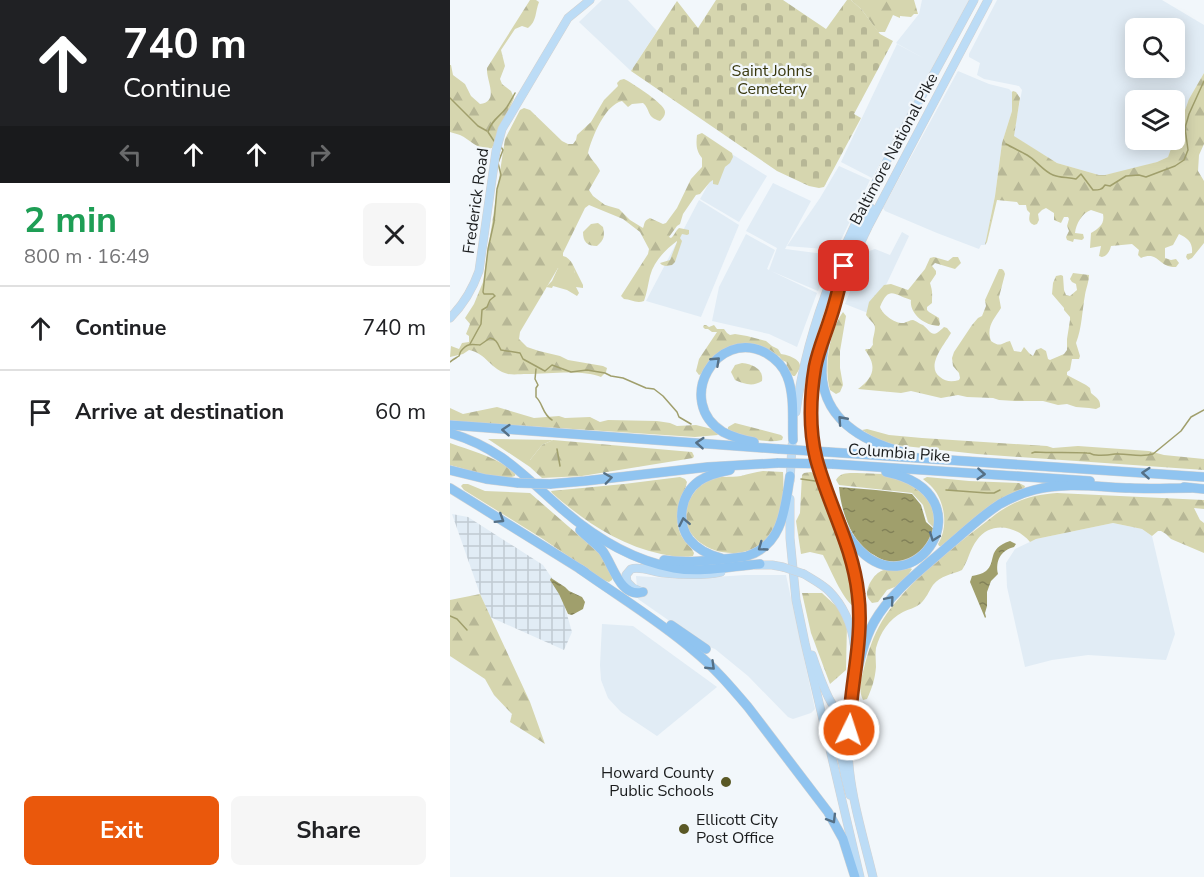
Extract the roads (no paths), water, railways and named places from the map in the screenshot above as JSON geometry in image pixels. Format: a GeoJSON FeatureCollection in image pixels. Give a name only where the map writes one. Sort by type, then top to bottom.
{"type":"FeatureCollection","features":[{"type":"Feature","properties":{"kind":"highway"},"geometry":{"type":"LineString","coordinates":[[830,320],[821,367],[829,403],[840,418],[856,433],[877,444],[933,459]]}},
{"type":"Feature","properties":{"kind":"highway"},"geometry":{"type":"LineString","coordinates":[[779,448],[730,435],[716,426],[706,414],[701,399],[702,382],[708,368],[724,353],[739,348],[754,349],[768,355],[781,365],[788,379],[792,398],[793,440]]}},
{"type":"Feature","properties":{"kind":"highway","name":"Columbia Pike"},"geometry":{"type":"LineString","coordinates":[[450,425],[1204,477]]}},
{"type":"Feature","properties":{"kind":"highway"},"geometry":{"type":"LineString","coordinates":[[450,433],[473,441],[498,454],[546,487],[582,525],[634,556],[675,568],[707,569],[760,564]]}},
{"type":"Feature","properties":{"kind":"highway"},"geometry":{"type":"LineString","coordinates":[[723,559],[699,549],[687,535],[681,517],[686,497],[694,485],[706,477],[720,472],[767,464]]}},
{"type":"Feature","properties":{"kind":"highway","name":"Columbia Pike"},"geometry":{"type":"LineString","coordinates":[[450,470],[486,479],[546,487],[690,468],[767,464],[835,464],[1204,489]]}},
{"type":"Feature","properties":{"kind":"highway"},"geometry":{"type":"LineString","coordinates":[[829,498],[851,540],[869,558],[882,564],[899,566],[915,561],[927,551],[936,536],[937,510],[931,497],[922,488],[907,478],[888,472],[835,464]]}},
{"type":"Feature","properties":{"kind":"highway"},"geometry":{"type":"LineString","coordinates":[[611,544],[635,554],[673,562],[698,562],[749,556],[771,541],[782,522],[790,476]]}},
{"type":"Feature","properties":{"kind":"highway"},"geometry":{"type":"LineString","coordinates":[[546,487],[601,550],[622,584],[634,593],[643,592]]}},
{"type":"Feature","properties":{"kind":"highway"},"geometry":{"type":"LineString","coordinates":[[853,692],[867,638],[887,603],[967,530],[1001,504],[1034,490],[1055,487],[1190,488]]}},
{"type":"Feature","properties":{"kind":"highway"},"geometry":{"type":"LineString","coordinates":[[450,488],[706,649]]}},
{"type":"Feature","properties":{"kind":"highway"},"geometry":{"type":"LineString","coordinates":[[580,570],[680,639],[707,662],[735,691],[828,812],[843,839],[855,877]]}},
{"type":"Feature","properties":{"kind":"main road","name":"Frederick Road"},"geometry":{"type":"LineString","coordinates":[[450,318],[468,296],[480,271],[496,151],[502,129],[568,18],[590,0]]}},
{"type":"Feature","properties":{"kind":"main road","name":"Baltimore National Pike"},"geometry":{"type":"LineString","coordinates":[[860,877],[796,600],[789,518],[790,476],[798,397],[817,317],[839,258],[867,199],[974,0]]}},
{"type":"Feature","properties":{"kind":"main road","name":"Baltimore National Pike"},"geometry":{"type":"LineString","coordinates":[[873,877],[858,820],[848,746],[849,713],[860,623],[856,580],[816,455],[811,412],[815,365],[836,299],[868,227],[988,0]]}},
{"type":"Feature","properties":{"kind":"main road"},"geometry":{"type":"LineString","coordinates":[[966,14],[973,28]]}},
{"type":"Feature","properties":{"kind":"main road"},"geometry":{"type":"LineString","coordinates":[[960,25],[969,36]]}},
{"type":"Feature","properties":{"kind":"main road"},"geometry":{"type":"LineString","coordinates":[[836,299],[850,250],[871,208]]}},
{"type":"Feature","properties":{"kind":"main road"},"geometry":{"type":"LineString","coordinates":[[643,592],[633,588],[627,582],[626,575],[631,569],[706,575],[760,564],[783,567],[804,574],[828,590],[846,615],[852,631],[856,657]]}},
{"type":"Feature","properties":{"kind":"main road"},"geometry":{"type":"LineString","coordinates":[[800,623],[832,702],[838,710],[849,713]]}},
{"type":"Feature","properties":{"kind":"main road"},"geometry":{"type":"LineString","coordinates":[[823,718],[831,721],[835,726],[846,780],[858,820]]}},
{"type":"Feature","properties":{"kind":"water"},"geometry":{"type":"Polygon","coordinates":[[[839,487],[912,494],[921,505],[926,522],[935,530],[930,544],[915,557],[895,563],[868,552],[857,540],[849,526],[843,511],[839,487]]]}},
{"type":"Feature","properties":{"kind":"water"},"geometry":{"type":"Polygon","coordinates":[[[1010,541],[1016,544],[1002,553],[998,561],[998,574],[991,581],[987,592],[985,618],[970,582],[972,576],[986,571],[998,548],[1010,541]]]}},
{"type":"Feature","properties":{"kind":"water"},"geometry":{"type":"Polygon","coordinates":[[[551,578],[582,597],[585,602],[583,609],[572,615],[568,614],[551,578]]]}},
{"type":"Feature","properties":{"kind":"waterway"},"geometry":{"type":"LineString","coordinates":[[1006,144],[1030,157],[1053,175],[1076,179],[1081,174],[1093,190],[1103,188],[1105,185],[1110,186],[1126,176],[1146,177],[1175,166],[1184,160],[1188,150],[1185,128],[1204,81]]}},
{"type":"Feature","properties":{"kind":"waterway"},"geometry":{"type":"LineString","coordinates":[[494,141],[488,132],[515,93]]}},
{"type":"Feature","properties":{"kind":"waterway"},"geometry":{"type":"LineString","coordinates":[[450,98],[478,126],[487,131]]}},
{"type":"Feature","properties":{"kind":"waterway"},"geometry":{"type":"LineString","coordinates":[[470,344],[481,324],[482,310],[495,296],[483,292],[497,189],[501,175],[498,163],[503,150],[501,147]]}},
{"type":"Feature","properties":{"kind":"waterway"},"geometry":{"type":"LineString","coordinates":[[450,362],[459,356],[463,348],[472,344],[480,345],[490,338],[497,342],[501,350],[520,353],[523,359],[545,371],[552,365],[571,372],[587,370],[623,378],[654,389],[663,396],[679,417],[691,424]]}},
{"type":"Feature","properties":{"kind":"waterway"},"geometry":{"type":"LineString","coordinates":[[536,369],[535,379],[538,385],[536,397],[546,415],[552,420]]}},
{"type":"Feature","properties":{"kind":"waterway"},"geometry":{"type":"LineString","coordinates":[[1032,453],[1143,456],[1153,454],[1181,431],[1191,417],[1204,410]]}},
{"type":"Feature","properties":{"kind":"waterway"},"geometry":{"type":"LineString","coordinates":[[557,449],[560,466]]}},
{"type":"Feature","properties":{"kind":"waterway"},"geometry":{"type":"LineString","coordinates":[[801,479],[815,481]]}},
{"type":"Feature","properties":{"kind":"waterway"},"geometry":{"type":"LineString","coordinates":[[946,490],[987,493],[1000,490]]}},
{"type":"Feature","properties":{"kind":"waterway"},"geometry":{"type":"LineString","coordinates":[[450,616],[457,619],[467,630]]}},
{"type":"Feature","properties":{"kind":"place","name":"Howard County Public Schools"},"geometry":{"type":"Point","coordinates":[726,782]}},
{"type":"Feature","properties":{"kind":"place","name":"Ellicott City Post Office"},"geometry":{"type":"Point","coordinates":[684,829]}},
{"type":"Feature","properties":{"kind":"park label","name":"Saint Johns Cemetery"},"geometry":{"type":"Point","coordinates":[772,80]}}]}
